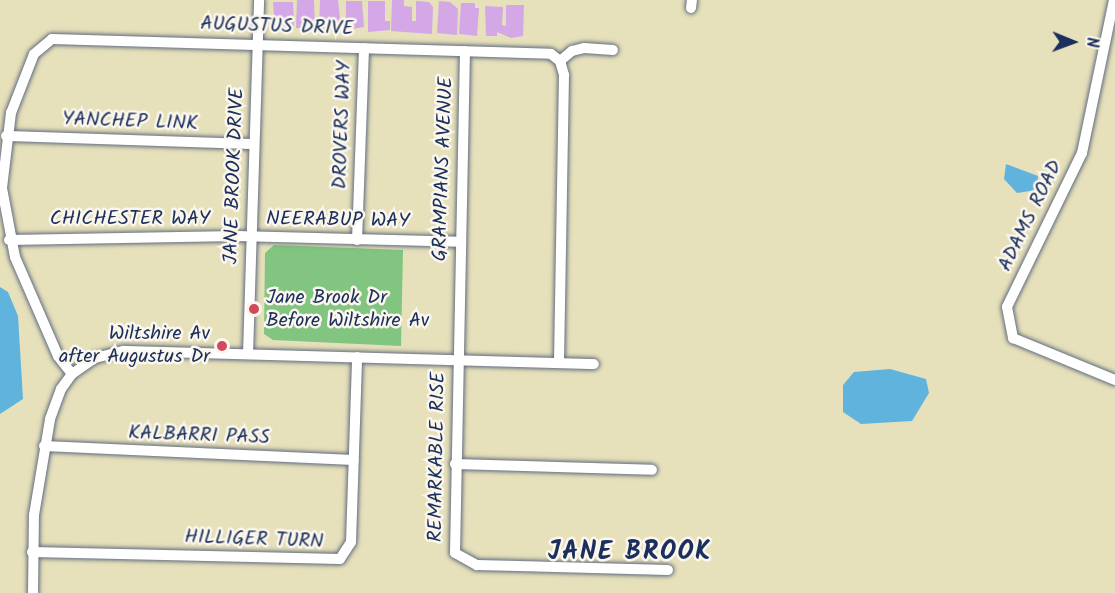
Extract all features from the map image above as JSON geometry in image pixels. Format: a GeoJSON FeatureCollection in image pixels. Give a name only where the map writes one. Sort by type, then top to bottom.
{"type":"FeatureCollection","features":[{"type":"Feature","properties":{"kind":"street","name":"JANE BROOK DRIVE"},"geometry":{"type":"LineString","coordinates":[[248,354],[259,0]]}},
{"type":"Feature","properties":{"kind":"street","name":"ADAMS ROAD"},"geometry":{"type":"LineString","coordinates":[[1114,0],[1082,153],[1007,307],[1013,338],[1115,380]]}},
{"type":"Feature","properties":{"kind":"street","name":"AUGUSTUS DRIVE"},"geometry":{"type":"LineString","coordinates":[[72,374],[58,356],[9,240],[2,188],[6,136],[34,54],[51,39],[545,53],[560,61]]}},
{"type":"Feature","properties":{"kind":"street","name":"DROVERS WAY"},"geometry":{"type":"LineString","coordinates":[[357,240],[364,48]]}},
{"type":"Feature","properties":{"kind":"street"},"geometry":{"type":"LineString","coordinates":[[559,363],[564,75],[560,61],[572,51],[584,48],[613,50]]}},
{"type":"Feature","properties":{"kind":"street","name":"GRAMPIANS AVENUE"},"geometry":{"type":"LineString","coordinates":[[457,360],[465,51]]}},
{"type":"Feature","properties":{"kind":"street","name":"YANCHEP LINK"},"geometry":{"type":"LineString","coordinates":[[6,136],[253,144]]}},
{"type":"Feature","properties":{"kind":"street","name":"NEERABUP WAY"},"geometry":{"type":"LineString","coordinates":[[250,237],[460,242]]}},
{"type":"Feature","properties":{"kind":"street","name":"CHICHESTER WAY"},"geometry":{"type":"LineString","coordinates":[[9,240],[250,237]]}},
{"type":"Feature","properties":{"kind":"street"},"geometry":{"type":"LineString","coordinates":[[33,593],[32,552],[44,446],[55,401],[72,374],[95,358],[123,351],[594,364]]}},
{"type":"Feature","properties":{"kind":"street","name":"HILLIGER TURN"},"geometry":{"type":"LineString","coordinates":[[32,552],[338,560],[348,552],[351,542],[357,357]]}},
{"type":"Feature","properties":{"kind":"street","name":"REMARKABLE RISE"},"geometry":{"type":"LineString","coordinates":[[457,360],[453,544],[455,553],[467,563],[668,570]]}},
{"type":"Feature","properties":{"kind":"street","name":"KALBARRI PASS"},"geometry":{"type":"LineString","coordinates":[[44,446],[354,460]]}},
{"type":"Feature","properties":{"kind":"street"},"geometry":{"type":"LineString","coordinates":[[455,464],[651,470]]}},
{"type":"Feature","properties":{"kind":"green space"},"geometry":{"type":"Polygon","coordinates":[[[274,245],[403,250],[401,346],[273,340],[264,334],[265,253],[274,245]]]}},
{"type":"Feature","properties":{"kind":"water"},"geometry":{"type":"Polygon","coordinates":[[[1006,164],[1038,176],[1037,190],[1017,193],[1004,179],[1006,164]]]}},
{"type":"Feature","properties":{"kind":"water"},"geometry":{"type":"Polygon","coordinates":[[[0,287],[8,292],[18,316],[23,399],[0,414],[0,287]]]}},
{"type":"Feature","properties":{"kind":"water"},"geometry":{"type":"Polygon","coordinates":[[[890,369],[926,379],[929,393],[912,421],[861,424],[843,412],[843,385],[854,372],[890,369]]]}},
{"type":"Feature","properties":{"kind":"building"},"geometry":{"type":"Polygon","coordinates":[[[297,0],[314,0],[315,28],[296,28],[297,0]]]}},
{"type":"Feature","properties":{"kind":"building"},"geometry":{"type":"Polygon","coordinates":[[[320,0],[338,0],[341,29],[319,31],[320,0]]]}},
{"type":"Feature","properties":{"kind":"building"},"geometry":{"type":"Polygon","coordinates":[[[392,0],[404,0],[404,6],[412,7],[412,21],[416,21],[416,1],[429,2],[433,7],[432,34],[391,31],[392,0]]]}},
{"type":"Feature","properties":{"kind":"building"},"geometry":{"type":"Polygon","coordinates":[[[346,1],[362,1],[364,27],[346,30],[346,1]]]}},
{"type":"Feature","properties":{"kind":"building"},"geometry":{"type":"Polygon","coordinates":[[[368,1],[385,1],[385,21],[390,21],[390,30],[368,32],[368,1]]]}},
{"type":"Feature","properties":{"kind":"building"},"geometry":{"type":"Polygon","coordinates":[[[439,1],[450,2],[458,9],[457,35],[437,33],[439,1]]]}},
{"type":"Feature","properties":{"kind":"building"},"geometry":{"type":"Polygon","coordinates":[[[273,2],[293,2],[294,26],[275,29],[273,2]]]}},
{"type":"Feature","properties":{"kind":"building"},"geometry":{"type":"Polygon","coordinates":[[[461,3],[475,3],[475,8],[479,8],[477,36],[459,34],[461,3]]]}},
{"type":"Feature","properties":{"kind":"building"},"geometry":{"type":"Polygon","coordinates":[[[506,5],[524,5],[523,36],[511,38],[497,32],[497,36],[486,36],[485,6],[503,7],[502,25],[506,26],[506,5]]]}},
{"type":"Feature","properties":{"kind":"place","name":"Jane Brook Dr Before Wiltshire Av"},"geometry":{"type":"Point","coordinates":[254,309]}},
{"type":"Feature","properties":{"kind":"place","name":"Wiltshire Av after Augustus Dr"},"geometry":{"type":"Point","coordinates":[222,346]}},
{"type":"Feature","properties":{"kind":"district","name":"JANE BROOK"},"geometry":{"type":"Point","coordinates":[630,553]}}]}
